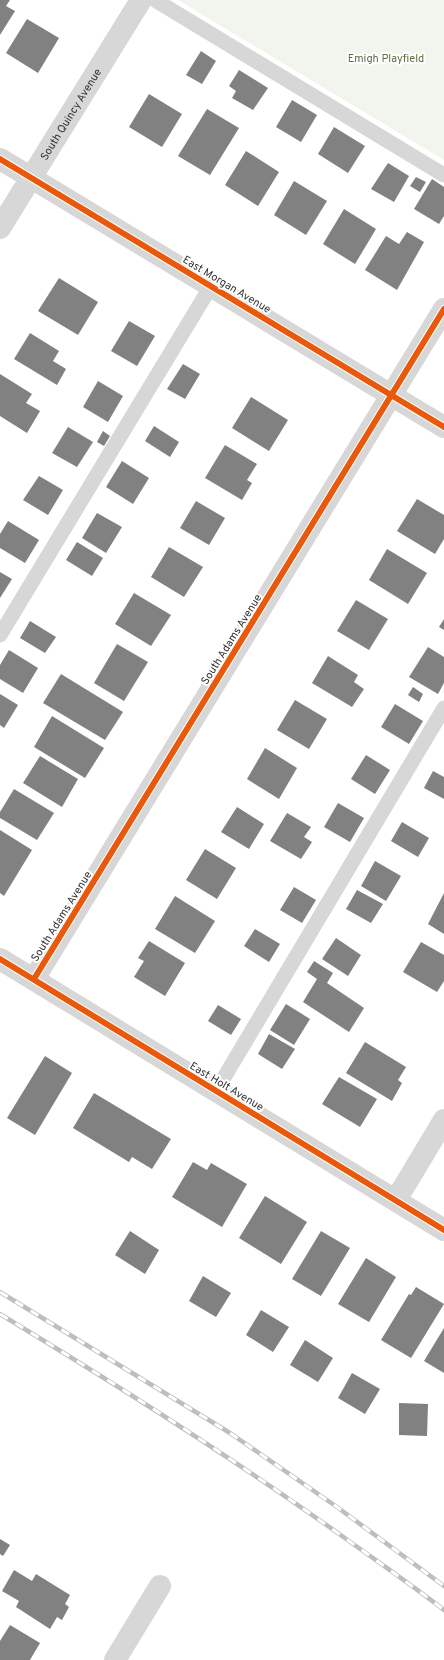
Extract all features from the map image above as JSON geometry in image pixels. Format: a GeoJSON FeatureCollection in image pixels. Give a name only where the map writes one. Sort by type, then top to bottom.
{"type":"FeatureCollection","features":[{"type":"Feature","properties":{"kind":"street","name":"South Quincy Avenue"},"geometry":{"type":"LineString","coordinates":[[0,228],[30,177],[141,0]]}},
{"type":"Feature","properties":{"kind":"street","name":"East Morgan Avenue"},"geometry":{"type":"LineString","coordinates":[[0,159],[444,427]]}},
{"type":"Feature","properties":{"kind":"street","name":"South Adams Avenue"},"geometry":{"type":"LineString","coordinates":[[34,979],[444,309]]}},
{"type":"Feature","properties":{"kind":"street","name":"East Holt Avenue"},"geometry":{"type":"LineString","coordinates":[[0,959],[444,1230]]}},
{"type":"Feature","properties":{"kind":"street"},"geometry":{"type":"LineString","coordinates":[[396,1200],[444,1120]]}},
{"type":"Feature","properties":{"kind":"street"},"geometry":{"type":"LineString","coordinates":[[115,1660],[160,1586]]}},
{"type":"Feature","properties":{"kind":"lane"},"geometry":{"type":"LineString","coordinates":[[155,0],[444,175]]}},
{"type":"Feature","properties":{"kind":"lane"},"geometry":{"type":"LineString","coordinates":[[0,635],[211,286]]}},
{"type":"Feature","properties":{"kind":"lane"},"geometry":{"type":"LineString","coordinates":[[216,1090],[444,708]]}},
{"type":"Feature","properties":{"kind":"green space","name":"Emigh Playfield"},"geometry":{"type":"Polygon","coordinates":[[[178,0],[444,0],[444,160],[178,0]]]}},
{"type":"Feature","properties":{"kind":"building"},"geometry":{"type":"Polygon","coordinates":[[[0,0],[10,0],[6,6],[15,11],[0,35],[0,0]]]}},
{"type":"Feature","properties":{"kind":"building"},"geometry":{"type":"Polygon","coordinates":[[[27,19],[59,38],[38,73],[6,53],[27,19]]]}},
{"type":"Feature","properties":{"kind":"building"},"geometry":{"type":"Polygon","coordinates":[[[201,51],[216,61],[202,84],[186,75],[201,51]]]}},
{"type":"Feature","properties":{"kind":"building"},"geometry":{"type":"Polygon","coordinates":[[[239,70],[268,88],[253,110],[232,98],[236,91],[229,86],[239,70]]]}},
{"type":"Feature","properties":{"kind":"building"},"geometry":{"type":"Polygon","coordinates":[[[149,94],[182,114],[162,147],[129,127],[149,94]]]}},
{"type":"Feature","properties":{"kind":"building"},"geometry":{"type":"Polygon","coordinates":[[[292,100],[317,115],[301,142],[276,127],[292,100]]]}},
{"type":"Feature","properties":{"kind":"building"},"geometry":{"type":"Polygon","coordinates":[[[207,109],[239,128],[210,175],[178,156],[207,109]]]}},
{"type":"Feature","properties":{"kind":"building"},"geometry":{"type":"Polygon","coordinates":[[[334,127],[365,146],[348,173],[318,154],[334,127]]]}},
{"type":"Feature","properties":{"kind":"building"},"geometry":{"type":"Polygon","coordinates":[[[246,151],[279,172],[258,206],[225,185],[246,151]]]}},
{"type":"Feature","properties":{"kind":"building"},"geometry":{"type":"Polygon","coordinates":[[[388,163],[409,176],[394,202],[371,189],[388,163]]]}},
{"type":"Feature","properties":{"kind":"building"},"geometry":{"type":"Polygon","coordinates":[[[416,177],[426,182],[420,192],[410,186],[416,177]]]}},
{"type":"Feature","properties":{"kind":"building"},"geometry":{"type":"Polygon","coordinates":[[[432,179],[444,187],[444,216],[439,224],[414,209],[432,179]]]}},
{"type":"Feature","properties":{"kind":"building"},"geometry":{"type":"Polygon","coordinates":[[[294,181],[327,201],[306,235],[274,215],[294,181]]]}},
{"type":"Feature","properties":{"kind":"building"},"geometry":{"type":"Polygon","coordinates":[[[344,209],[376,229],[355,264],[323,244],[344,209]]]}},
{"type":"Feature","properties":{"kind":"building"},"geometry":{"type":"Polygon","coordinates":[[[407,232],[424,242],[397,290],[365,270],[386,236],[399,244],[407,232]]]}},
{"type":"Feature","properties":{"kind":"building"},"geometry":{"type":"Polygon","coordinates":[[[59,278],[98,302],[78,335],[38,311],[59,278]]]}},
{"type":"Feature","properties":{"kind":"building"},"geometry":{"type":"Polygon","coordinates":[[[129,321],[155,336],[137,366],[111,351],[129,321]]]}},
{"type":"Feature","properties":{"kind":"building"},"geometry":{"type":"Polygon","coordinates":[[[30,333],[59,351],[53,361],[66,369],[57,385],[14,359],[30,333]]]}},
{"type":"Feature","properties":{"kind":"building"},"geometry":{"type":"Polygon","coordinates":[[[183,364],[200,374],[185,399],[167,389],[183,364]]]}},
{"type":"Feature","properties":{"kind":"building"},"geometry":{"type":"Polygon","coordinates":[[[0,374],[32,394],[26,403],[40,411],[27,433],[0,416],[0,374]]]}},
{"type":"Feature","properties":{"kind":"building"},"geometry":{"type":"Polygon","coordinates":[[[98,381],[123,396],[108,422],[83,407],[98,381]]]}},
{"type":"Feature","properties":{"kind":"building"},"geometry":{"type":"Polygon","coordinates":[[[251,397],[288,420],[269,451],[232,428],[251,397]]]}},
{"type":"Feature","properties":{"kind":"building"},"geometry":{"type":"Polygon","coordinates":[[[154,426],[179,442],[170,457],[145,441],[154,426]]]}},
{"type":"Feature","properties":{"kind":"building"},"geometry":{"type":"Polygon","coordinates":[[[68,427],[93,442],[77,467],[52,453],[68,427]]]}},
{"type":"Feature","properties":{"kind":"building"},"geometry":{"type":"Polygon","coordinates":[[[103,431],[110,436],[104,446],[97,442],[103,431]]]}},
{"type":"Feature","properties":{"kind":"building"},"geometry":{"type":"Polygon","coordinates":[[[225,445],[257,464],[247,480],[252,483],[242,500],[205,478],[225,445]]]}},
{"type":"Feature","properties":{"kind":"building"},"geometry":{"type":"Polygon","coordinates":[[[122,461],[149,478],[133,504],[106,487],[122,461]]]}},
{"type":"Feature","properties":{"kind":"building"},"geometry":{"type":"Polygon","coordinates":[[[39,476],[63,490],[48,515],[23,500],[39,476]]]}},
{"type":"Feature","properties":{"kind":"building"},"geometry":{"type":"Polygon","coordinates":[[[417,499],[444,515],[444,539],[435,554],[397,531],[417,499]]]}},
{"type":"Feature","properties":{"kind":"building"},"geometry":{"type":"Polygon","coordinates":[[[196,501],[225,518],[209,545],[180,528],[196,501]]]}},
{"type":"Feature","properties":{"kind":"building"},"geometry":{"type":"Polygon","coordinates":[[[97,513],[122,527],[106,553],[82,538],[97,513]]]}},
{"type":"Feature","properties":{"kind":"building"},"geometry":{"type":"Polygon","coordinates":[[[8,521],[39,540],[25,563],[0,548],[0,534],[8,521]]]}},
{"type":"Feature","properties":{"kind":"building"},"geometry":{"type":"Polygon","coordinates":[[[77,542],[103,558],[92,576],[66,560],[77,542]]]}},
{"type":"Feature","properties":{"kind":"building"},"geometry":{"type":"Polygon","coordinates":[[[169,547],[203,567],[184,597],[151,577],[169,547]]]}},
{"type":"Feature","properties":{"kind":"building"},"geometry":{"type":"Polygon","coordinates":[[[387,549],[427,573],[408,604],[369,580],[387,549]]]}},
{"type":"Feature","properties":{"kind":"building"},"geometry":{"type":"Polygon","coordinates":[[[0,572],[12,579],[0,598],[0,572]]]}},
{"type":"Feature","properties":{"kind":"building"},"geometry":{"type":"Polygon","coordinates":[[[134,593],[171,615],[151,646],[115,624],[134,593]]]}},
{"type":"Feature","properties":{"kind":"building"},"geometry":{"type":"Polygon","coordinates":[[[356,600],[388,619],[369,650],[337,631],[356,600]]]}},
{"type":"Feature","properties":{"kind":"building"},"geometry":{"type":"Polygon","coordinates":[[[444,619],[444,630],[439,627],[444,619]]]}},
{"type":"Feature","properties":{"kind":"building"},"geometry":{"type":"Polygon","coordinates":[[[30,621],[56,637],[45,653],[20,638],[30,621]]]}},
{"type":"Feature","properties":{"kind":"building"},"geometry":{"type":"Polygon","coordinates":[[[117,644],[148,662],[124,701],[94,683],[117,644]]]}},
{"type":"Feature","properties":{"kind":"building"},"geometry":{"type":"Polygon","coordinates":[[[428,647],[444,657],[444,683],[438,694],[409,677],[428,647]]]}},
{"type":"Feature","properties":{"kind":"building"},"geometry":{"type":"Polygon","coordinates":[[[9,650],[38,668],[23,693],[0,679],[0,665],[9,650]]]}},
{"type":"Feature","properties":{"kind":"building"},"geometry":{"type":"Polygon","coordinates":[[[328,656],[358,675],[354,682],[364,689],[352,707],[312,683],[328,656]]]}},
{"type":"Feature","properties":{"kind":"building"},"geometry":{"type":"Polygon","coordinates":[[[61,674],[123,712],[105,740],[43,703],[61,674]]]}},
{"type":"Feature","properties":{"kind":"building"},"geometry":{"type":"Polygon","coordinates":[[[413,687],[423,694],[419,702],[408,695],[413,687]]]}},
{"type":"Feature","properties":{"kind":"building"},"geometry":{"type":"Polygon","coordinates":[[[0,694],[18,705],[4,728],[0,725],[0,694]]]}},
{"type":"Feature","properties":{"kind":"building"},"geometry":{"type":"Polygon","coordinates":[[[295,700],[327,719],[309,749],[277,730],[295,700]]]}},
{"type":"Feature","properties":{"kind":"building"},"geometry":{"type":"Polygon","coordinates":[[[395,704],[423,721],[409,744],[381,727],[395,704]]]}},
{"type":"Feature","properties":{"kind":"building"},"geometry":{"type":"Polygon","coordinates":[[[52,716],[104,748],[85,778],[34,747],[52,716]]]}},
{"type":"Feature","properties":{"kind":"building"},"geometry":{"type":"Polygon","coordinates":[[[265,748],[297,768],[279,799],[247,779],[265,748]]]}},
{"type":"Feature","properties":{"kind":"building"},"geometry":{"type":"Polygon","coordinates":[[[366,755],[390,770],[375,794],[351,779],[366,755]]]}},
{"type":"Feature","properties":{"kind":"building"},"geometry":{"type":"Polygon","coordinates":[[[40,756],[78,779],[62,807],[23,783],[40,756]]]}},
{"type":"Feature","properties":{"kind":"building"},"geometry":{"type":"Polygon","coordinates":[[[433,771],[444,777],[444,799],[424,788],[433,771]]]}},
{"type":"Feature","properties":{"kind":"building"},"geometry":{"type":"Polygon","coordinates":[[[14,789],[54,813],[37,840],[0,818],[0,812],[14,789]]]}},
{"type":"Feature","properties":{"kind":"building"},"geometry":{"type":"Polygon","coordinates":[[[338,803],[364,818],[350,842],[324,827],[338,803]]]}},
{"type":"Feature","properties":{"kind":"building"},"geometry":{"type":"Polygon","coordinates":[[[237,807],[264,824],[249,849],[221,832],[237,807]]]}},
{"type":"Feature","properties":{"kind":"building"},"geometry":{"type":"Polygon","coordinates":[[[287,813],[311,827],[304,837],[312,842],[301,859],[270,841],[287,813]]]}},
{"type":"Feature","properties":{"kind":"building"},"geometry":{"type":"Polygon","coordinates":[[[402,822],[429,838],[418,857],[391,841],[402,822]]]}},
{"type":"Feature","properties":{"kind":"building"},"geometry":{"type":"Polygon","coordinates":[[[0,830],[32,850],[4,896],[0,893],[0,830]]]}},
{"type":"Feature","properties":{"kind":"building"},"geometry":{"type":"Polygon","coordinates":[[[205,849],[236,868],[217,899],[186,880],[205,849]]]}},
{"type":"Feature","properties":{"kind":"building"},"geometry":{"type":"Polygon","coordinates":[[[375,861],[401,876],[386,901],[361,886],[375,861]]]}},
{"type":"Feature","properties":{"kind":"building"},"geometry":{"type":"Polygon","coordinates":[[[294,887],[316,900],[302,923],[280,910],[294,887]]]}},
{"type":"Feature","properties":{"kind":"building"},"geometry":{"type":"Polygon","coordinates":[[[357,890],[383,904],[371,923],[346,909],[357,890]]]}},
{"type":"Feature","properties":{"kind":"building"},"geometry":{"type":"Polygon","coordinates":[[[444,893],[444,934],[428,924],[444,893]]]}},
{"type":"Feature","properties":{"kind":"building"},"geometry":{"type":"Polygon","coordinates":[[[175,896],[215,921],[195,953],[155,929],[175,896]]]}},
{"type":"Feature","properties":{"kind":"building"},"geometry":{"type":"Polygon","coordinates":[[[255,929],[280,944],[269,962],[244,946],[255,929]]]}},
{"type":"Feature","properties":{"kind":"building"},"geometry":{"type":"Polygon","coordinates":[[[336,938],[361,955],[348,976],[322,959],[336,938]]]}},
{"type":"Feature","properties":{"kind":"building"},"geometry":{"type":"Polygon","coordinates":[[[149,941],[185,963],[165,996],[134,977],[144,961],[138,958],[149,941]]]}},
{"type":"Feature","properties":{"kind":"building"},"geometry":{"type":"Polygon","coordinates":[[[421,942],[444,955],[444,981],[437,992],[403,972],[421,942]]]}},
{"type":"Feature","properties":{"kind":"building"},"geometry":{"type":"Polygon","coordinates":[[[314,961],[333,973],[327,983],[364,1008],[349,1032],[303,1002],[317,979],[307,972],[314,961]]]}},
{"type":"Feature","properties":{"kind":"building"},"geometry":{"type":"Polygon","coordinates":[[[286,1004],[310,1019],[294,1045],[270,1030],[286,1004]]]}},
{"type":"Feature","properties":{"kind":"building"},"geometry":{"type":"Polygon","coordinates":[[[218,1005],[241,1019],[231,1035],[208,1021],[218,1005]]]}},
{"type":"Feature","properties":{"kind":"building"},"geometry":{"type":"Polygon","coordinates":[[[269,1034],[295,1049],[282,1069],[258,1054],[269,1034]]]}},
{"type":"Feature","properties":{"kind":"building"},"geometry":{"type":"Polygon","coordinates":[[[365,1042],[406,1067],[398,1080],[402,1083],[392,1101],[346,1073],[365,1042]]]}},
{"type":"Feature","properties":{"kind":"building"},"geometry":{"type":"Polygon","coordinates":[[[45,1056],[72,1073],[35,1135],[7,1118],[45,1056]]]}},
{"type":"Feature","properties":{"kind":"building"},"geometry":{"type":"Polygon","coordinates":[[[339,1077],[377,1099],[360,1127],[322,1104],[339,1077]]]}},
{"type":"Feature","properties":{"kind":"building"},"geometry":{"type":"Polygon","coordinates":[[[94,1093],[171,1139],[152,1169],[132,1157],[129,1162],[73,1128],[94,1093]]]}},
{"type":"Feature","properties":{"kind":"building"},"geometry":{"type":"Polygon","coordinates":[[[193,1162],[207,1170],[211,1163],[247,1184],[222,1227],[172,1197],[193,1162]]]}},
{"type":"Feature","properties":{"kind":"building"},"geometry":{"type":"Polygon","coordinates":[[[265,1196],[307,1222],[281,1264],[239,1238],[265,1196]]]}},
{"type":"Feature","properties":{"kind":"building"},"geometry":{"type":"Polygon","coordinates":[[[130,1231],[159,1250],[145,1274],[115,1255],[130,1231]]]}},
{"type":"Feature","properties":{"kind":"building"},"geometry":{"type":"Polygon","coordinates":[[[321,1231],[350,1248],[321,1296],[292,1279],[321,1231]]]}},
{"type":"Feature","properties":{"kind":"building"},"geometry":{"type":"Polygon","coordinates":[[[366,1258],[396,1277],[369,1322],[338,1304],[366,1258]]]}},
{"type":"Feature","properties":{"kind":"building"},"geometry":{"type":"Polygon","coordinates":[[[203,1276],[231,1293],[216,1317],[189,1301],[203,1276]]]}},
{"type":"Feature","properties":{"kind":"building"},"geometry":{"type":"Polygon","coordinates":[[[416,1287],[444,1304],[411,1358],[381,1340],[409,1294],[411,1295],[416,1287]]]}},
{"type":"Feature","properties":{"kind":"building"},"geometry":{"type":"Polygon","coordinates":[[[261,1310],[289,1327],[273,1352],[246,1335],[261,1310]]]}},
{"type":"Feature","properties":{"kind":"building"},"geometry":{"type":"Polygon","coordinates":[[[444,1328],[444,1373],[424,1361],[444,1328]]]}},
{"type":"Feature","properties":{"kind":"building"},"geometry":{"type":"Polygon","coordinates":[[[305,1340],[333,1358],[318,1382],[290,1365],[305,1340]]]}},
{"type":"Feature","properties":{"kind":"building"},"geometry":{"type":"Polygon","coordinates":[[[352,1373],[380,1389],[365,1414],[338,1398],[352,1373]]]}},
{"type":"Feature","properties":{"kind":"building"},"geometry":{"type":"Polygon","coordinates":[[[399,1403],[428,1404],[427,1436],[399,1435],[399,1403]]]}},
{"type":"Feature","properties":{"kind":"building"},"geometry":{"type":"Polygon","coordinates":[[[0,1539],[10,1545],[3,1556],[0,1554],[0,1539]]]}},
{"type":"Feature","properties":{"kind":"building"},"geometry":{"type":"Polygon","coordinates":[[[14,1570],[32,1581],[36,1574],[70,1595],[65,1604],[69,1607],[62,1620],[57,1617],[50,1629],[16,1607],[19,1601],[2,1591],[14,1570]]]}},
{"type":"Feature","properties":{"kind":"building"},"geometry":{"type":"Polygon","coordinates":[[[10,1625],[40,1643],[30,1660],[0,1660],[0,1641],[10,1625]]]}},
{"type":"Feature","properties":{"kind":"railway"},"geometry":{"type":"LineString","coordinates":[[0,1292],[230,1433],[337,1507],[444,1586]]}},
{"type":"Feature","properties":{"kind":"railway"},"geometry":{"type":"LineString","coordinates":[[0,1314],[89,1368],[264,1481],[444,1610]]}},
{"type":"Feature","properties":{"kind":"cycle path"},"geometry":{"type":"LineString","coordinates":[[0,159],[444,427]]}},
{"type":"Feature","properties":{"kind":"cycle path"},"geometry":{"type":"LineString","coordinates":[[34,979],[444,309]]}},
{"type":"Feature","properties":{"kind":"cycle path"},"geometry":{"type":"LineString","coordinates":[[0,959],[444,1230]]}}]}
